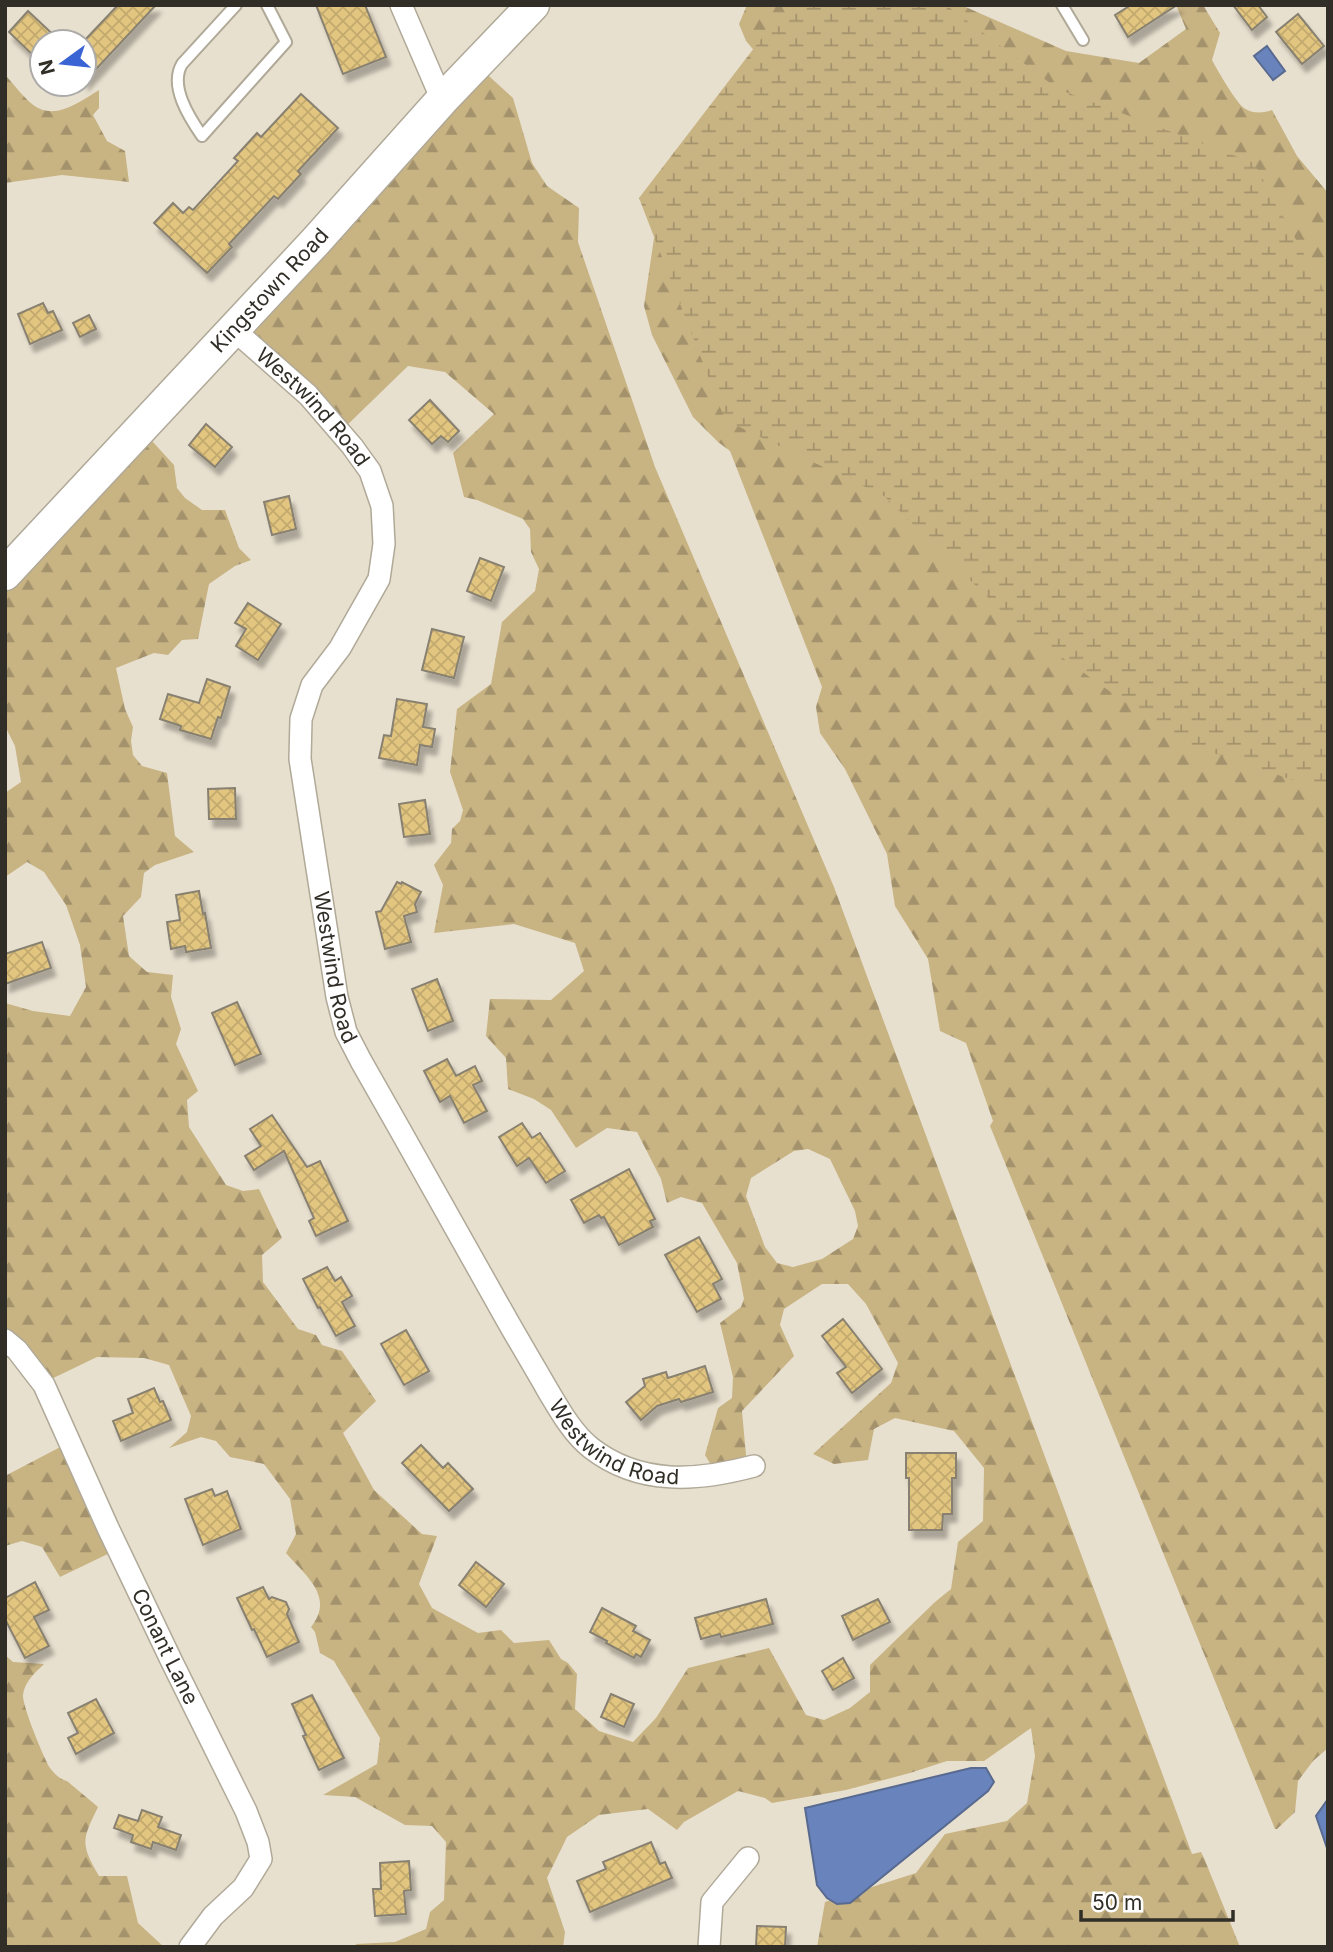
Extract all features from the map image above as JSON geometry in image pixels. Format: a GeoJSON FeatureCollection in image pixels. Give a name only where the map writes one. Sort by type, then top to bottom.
{"type":"FeatureCollection","features":[{"type":"Feature","properties":{"kind":"main road","name":"Kingstown Road"},"geometry":{"type":"LineString","coordinates":[[5,574],[533,5]]}},
{"type":"Feature","properties":{"kind":"street"},"geometry":{"type":"LineString","coordinates":[[401,5],[442,100]]}},
{"type":"Feature","properties":{"kind":"street","name":"Westwind Road"},"geometry":{"type":"LineString","coordinates":[[233,329],[308,395],[352,446],[370,471],[382,506],[384,544],[379,579],[340,648],[312,685],[301,719],[300,759],[337,996],[346,1032],[523,1349],[565,1418],[590,1447],[617,1464],[651,1475],[685,1478],[725,1474],[754,1466]]}},
{"type":"Feature","properties":{"kind":"street","name":"Conant Lane"},"geometry":{"type":"LineString","coordinates":[[5,1340],[17,1350],[44,1385],[108,1528],[246,1811],[258,1842],[261,1859],[249,1879],[213,1916],[190,1947]]}},
{"type":"Feature","properties":{"kind":"street"},"geometry":{"type":"LineString","coordinates":[[709,1947],[712,1902],[748,1858]]}},
{"type":"Feature","properties":{"kind":"lane"},"geometry":{"type":"LineString","coordinates":[[236,5],[177,72],[181,96],[189,117],[202,136],[286,42],[267,5]]}},
{"type":"Feature","properties":{"kind":"lane"},"geometry":{"type":"LineString","coordinates":[[1062,5],[1083,40]]}},
{"type":"Feature","properties":{"kind":"green space"},"geometry":{"type":"Polygon","coordinates":[[[747,5],[961,5],[1066,51],[1139,63],[1186,29],[1176,5],[1203,5],[1220,33],[1212,60],[1232,93],[1247,110],[1272,110],[1297,156],[1328,193],[1328,1748],[1313,1761],[1298,1781],[1295,1812],[1277,1829],[990,1126],[993,1121],[966,1043],[940,1031],[928,959],[895,906],[887,854],[845,769],[820,733],[816,707],[822,687],[730,451],[693,417],[652,335],[644,306],[654,238],[708,222],[779,80],[746,41],[739,24],[747,5]]]}},
{"type":"Feature","properties":{"kind":"green space"},"geometry":{"type":"Polygon","coordinates":[[[806,5],[946,5],[1058,89],[1254,163],[1328,298],[1328,792],[1181,742],[1015,624],[884,496],[725,420],[639,198],[774,22],[806,5]]]}},
{"type":"Feature","properties":{"kind":"green space"},"geometry":{"type":"Polygon","coordinates":[[[479,67],[513,98],[532,163],[547,186],[579,208],[578,242],[655,467],[834,887],[1192,1854],[1201,1852],[1240,1947],[817,1947],[825,1902],[916,1873],[945,1834],[1007,1821],[1027,1803],[1035,1756],[1031,1728],[984,1761],[947,1761],[846,1790],[772,1803],[765,1798],[738,1791],[684,1822],[677,1830],[648,1809],[599,1815],[567,1837],[547,1878],[565,1932],[563,1947],[355,1947],[356,1944],[395,1942],[426,1929],[430,1912],[444,1900],[446,1842],[432,1826],[405,1825],[355,1797],[323,1795],[377,1764],[380,1738],[334,1661],[320,1653],[315,1632],[311,1627],[318,1616],[319,1596],[309,1579],[286,1553],[296,1534],[290,1499],[264,1464],[230,1457],[216,1441],[201,1437],[169,1448],[187,1432],[191,1416],[169,1365],[144,1358],[97,1357],[43,1383],[5,1342],[5,1003],[33,1011],[70,1016],[86,987],[80,945],[66,905],[44,872],[27,862],[5,877],[5,793],[21,782],[15,746],[5,726],[5,574],[141,429],[174,465],[177,488],[185,498],[202,510],[225,510],[239,548],[251,560],[235,566],[209,584],[198,639],[182,640],[168,655],[154,653],[116,668],[125,709],[133,727],[133,755],[142,766],[167,773],[175,836],[194,852],[155,865],[144,873],[141,897],[123,916],[129,956],[147,972],[173,975],[171,997],[181,1029],[176,1044],[198,1091],[187,1100],[189,1127],[226,1185],[243,1191],[259,1189],[282,1238],[262,1255],[263,1282],[298,1329],[316,1335],[322,1345],[342,1351],[376,1401],[343,1433],[374,1490],[422,1534],[437,1536],[419,1584],[432,1608],[478,1633],[501,1630],[514,1643],[549,1640],[561,1659],[577,1674],[575,1709],[599,1731],[633,1742],[656,1718],[688,1668],[769,1648],[806,1715],[824,1720],[850,1708],[870,1692],[870,1665],[951,1589],[958,1542],[983,1521],[984,1468],[954,1431],[895,1418],[874,1429],[868,1460],[834,1464],[813,1454],[891,1383],[898,1363],[866,1304],[848,1284],[822,1284],[784,1309],[780,1325],[794,1356],[742,1411],[747,1466],[717,1475],[705,1455],[718,1408],[732,1398],[733,1377],[720,1323],[741,1307],[744,1299],[737,1263],[702,1203],[681,1197],[667,1203],[661,1179],[637,1132],[607,1128],[576,1148],[551,1110],[534,1099],[508,1089],[506,1058],[486,1036],[490,999],[551,1000],[584,971],[575,943],[514,924],[434,933],[443,885],[434,865],[451,843],[452,829],[460,821],[463,810],[450,772],[457,709],[491,684],[502,622],[535,591],[539,569],[531,552],[530,529],[523,519],[464,497],[453,453],[494,414],[445,372],[408,366],[339,433],[239,335],[479,67]],[[808,1149],[794,1151],[751,1178],[746,1196],[765,1247],[777,1263],[793,1267],[822,1259],[853,1239],[858,1226],[855,1211],[830,1159],[808,1149]]]}},
{"type":"Feature","properties":{"kind":"green space"},"geometry":{"type":"Polygon","coordinates":[[[5,75],[32,104],[49,111],[58,111],[85,98],[98,98],[99,90],[99,108],[93,115],[107,141],[125,151],[129,182],[62,175],[5,183],[5,75]]]}},
{"type":"Feature","properties":{"kind":"green space"},"geometry":{"type":"Polygon","coordinates":[[[66,1444],[114,1551],[60,1577],[42,1547],[22,1541],[5,1546],[5,1476],[66,1444]]]}},
{"type":"Feature","properties":{"kind":"green space"},"geometry":{"type":"Polygon","coordinates":[[[5,1655],[13,1662],[44,1664],[28,1682],[23,1695],[47,1763],[59,1778],[67,1781],[98,1807],[86,1835],[89,1856],[99,1876],[127,1876],[138,1923],[164,1947],[5,1947],[5,1655]]]}},
{"type":"Feature","properties":{"kind":"water"},"geometry":{"type":"Polygon","coordinates":[[[1267,46],[1285,71],[1273,80],[1254,56],[1267,46]]]}},
{"type":"Feature","properties":{"kind":"water"},"geometry":{"type":"Polygon","coordinates":[[[971,1768],[986,1768],[994,1782],[988,1791],[850,1903],[837,1904],[827,1898],[817,1885],[805,1808],[971,1768]]]}},
{"type":"Feature","properties":{"kind":"water"},"geometry":{"type":"Polygon","coordinates":[[[1328,1799],[1328,1851],[1316,1816],[1328,1799]]]}},
{"type":"Feature","properties":{"kind":"building"},"geometry":{"type":"Polygon","coordinates":[[[118,5],[156,5],[98,67],[96,28],[118,5]]]}},
{"type":"Feature","properties":{"kind":"building"},"geometry":{"type":"Polygon","coordinates":[[[316,5],[365,5],[386,57],[343,74],[316,5]]]}},
{"type":"Feature","properties":{"kind":"building"},"geometry":{"type":"Polygon","coordinates":[[[1131,5],[1177,5],[1128,37],[1115,15],[1131,5]]]}},
{"type":"Feature","properties":{"kind":"building"},"geometry":{"type":"Polygon","coordinates":[[[1233,5],[1258,5],[1267,17],[1252,30],[1233,5]]]}},
{"type":"Feature","properties":{"kind":"building"},"geometry":{"type":"Polygon","coordinates":[[[28,11],[46,28],[28,28],[28,50],[9,32],[28,11]]]}},
{"type":"Feature","properties":{"kind":"building"},"geometry":{"type":"Polygon","coordinates":[[[1298,14],[1324,46],[1302,64],[1276,32],[1298,14]]]}},
{"type":"Feature","properties":{"kind":"building"},"geometry":{"type":"Polygon","coordinates":[[[301,94],[338,128],[298,171],[301,174],[278,199],[274,196],[229,244],[232,247],[207,273],[154,223],[173,203],[183,213],[189,207],[193,210],[238,161],[234,158],[257,133],[261,137],[301,94]]]}},
{"type":"Feature","properties":{"kind":"building"},"geometry":{"type":"Polygon","coordinates":[[[43,303],[48,313],[53,311],[62,330],[30,344],[18,314],[43,303]]]}},
{"type":"Feature","properties":{"kind":"building"},"geometry":{"type":"Polygon","coordinates":[[[89,315],[96,329],[80,337],[73,323],[89,315]]]}},
{"type":"Feature","properties":{"kind":"building"},"geometry":{"type":"Polygon","coordinates":[[[430,400],[459,431],[448,442],[441,436],[432,444],[409,420],[430,400]]]}},
{"type":"Feature","properties":{"kind":"building"},"geometry":{"type":"Polygon","coordinates":[[[206,424],[232,447],[215,467],[189,445],[206,424]]]}},
{"type":"Feature","properties":{"kind":"building"},"geometry":{"type":"Polygon","coordinates":[[[289,496],[296,529],[272,535],[264,502],[289,496]]]}},
{"type":"Feature","properties":{"kind":"building"},"geometry":{"type":"Polygon","coordinates":[[[480,558],[504,567],[491,601],[467,591],[480,558]]]}},
{"type":"Feature","properties":{"kind":"building"},"geometry":{"type":"Polygon","coordinates":[[[248,603],[281,624],[258,660],[236,646],[246,629],[235,623],[248,603]]]}},
{"type":"Feature","properties":{"kind":"building"},"geometry":{"type":"Polygon","coordinates":[[[432,629],[464,637],[454,678],[422,670],[432,629]]]}},
{"type":"Feature","properties":{"kind":"building"},"geometry":{"type":"Polygon","coordinates":[[[207,679],[230,687],[221,718],[218,717],[211,739],[180,730],[181,726],[160,719],[168,694],[199,703],[207,679]]]}},
{"type":"Feature","properties":{"kind":"building"},"geometry":{"type":"Polygon","coordinates":[[[397,699],[427,704],[423,727],[435,729],[432,747],[420,745],[417,765],[379,758],[384,735],[391,736],[397,699]]]}},
{"type":"Feature","properties":{"kind":"building"},"geometry":{"type":"Polygon","coordinates":[[[235,788],[236,819],[209,819],[208,789],[235,788]]]}},
{"type":"Feature","properties":{"kind":"building"},"geometry":{"type":"Polygon","coordinates":[[[425,800],[430,834],[404,837],[399,804],[425,800]]]}},
{"type":"Feature","properties":{"kind":"building"},"geometry":{"type":"Polygon","coordinates":[[[397,882],[421,892],[415,904],[417,912],[404,916],[411,942],[385,949],[376,912],[381,911],[397,882]]]}},
{"type":"Feature","properties":{"kind":"building"},"geometry":{"type":"Polygon","coordinates":[[[199,891],[211,948],[186,952],[185,946],[171,949],[167,922],[180,920],[176,895],[199,891]]]}},
{"type":"Feature","properties":{"kind":"building"},"geometry":{"type":"Polygon","coordinates":[[[42,942],[51,968],[5,984],[5,954],[42,942]]]}},
{"type":"Feature","properties":{"kind":"building"},"geometry":{"type":"Polygon","coordinates":[[[437,979],[453,1021],[428,1031],[412,989],[437,979]]]}},
{"type":"Feature","properties":{"kind":"building"},"geometry":{"type":"Polygon","coordinates":[[[237,1002],[261,1054],[235,1065],[212,1013],[237,1002]]]}},
{"type":"Feature","properties":{"kind":"building"},"geometry":{"type":"Polygon","coordinates":[[[447,1059],[456,1076],[475,1066],[482,1081],[473,1085],[487,1111],[464,1123],[450,1096],[440,1102],[424,1071],[447,1059]]]}},
{"type":"Feature","properties":{"kind":"building"},"geometry":{"type":"Polygon","coordinates":[[[272,1115],[307,1167],[320,1161],[348,1221],[316,1236],[309,1221],[314,1218],[284,1151],[254,1170],[245,1156],[261,1146],[250,1129],[272,1115]]]}},
{"type":"Feature","properties":{"kind":"building"},"geometry":{"type":"Polygon","coordinates":[[[522,1123],[532,1138],[540,1133],[565,1171],[546,1183],[529,1158],[517,1166],[499,1137],[522,1123]]]}},
{"type":"Feature","properties":{"kind":"building"},"geometry":{"type":"Polygon","coordinates":[[[629,1169],[655,1219],[650,1221],[653,1227],[619,1245],[604,1217],[599,1215],[584,1223],[571,1200],[629,1169]]]}},
{"type":"Feature","properties":{"kind":"building"},"geometry":{"type":"Polygon","coordinates":[[[699,1237],[722,1279],[713,1284],[721,1299],[697,1312],[665,1255],[699,1237]]]}},
{"type":"Feature","properties":{"kind":"building"},"geometry":{"type":"Polygon","coordinates":[[[327,1267],[335,1281],[341,1277],[352,1296],[342,1302],[355,1326],[336,1336],[303,1279],[327,1267]]]}},
{"type":"Feature","properties":{"kind":"building"},"geometry":{"type":"Polygon","coordinates":[[[843,1319],[882,1369],[852,1393],[837,1373],[846,1367],[822,1336],[843,1319]]]}},
{"type":"Feature","properties":{"kind":"building"},"geometry":{"type":"Polygon","coordinates":[[[406,1330],[429,1371],[404,1385],[381,1344],[406,1330]]]}},
{"type":"Feature","properties":{"kind":"building"},"geometry":{"type":"Polygon","coordinates":[[[705,1366],[713,1392],[657,1406],[641,1420],[626,1402],[645,1386],[643,1379],[666,1372],[668,1378],[705,1366]]]}},
{"type":"Feature","properties":{"kind":"building"},"geometry":{"type":"Polygon","coordinates":[[[154,1388],[171,1420],[121,1441],[113,1421],[133,1413],[128,1399],[154,1388]]]}},
{"type":"Feature","properties":{"kind":"building"},"geometry":{"type":"Polygon","coordinates":[[[421,1445],[443,1468],[448,1463],[473,1489],[449,1511],[402,1463],[421,1445]]]}},
{"type":"Feature","properties":{"kind":"building"},"geometry":{"type":"Polygon","coordinates":[[[906,1453],[956,1453],[956,1478],[952,1478],[952,1514],[943,1514],[942,1530],[909,1530],[906,1453]]]}},
{"type":"Feature","properties":{"kind":"building"},"geometry":{"type":"Polygon","coordinates":[[[212,1489],[215,1496],[227,1491],[241,1529],[203,1545],[185,1499],[212,1489]]]}},
{"type":"Feature","properties":{"kind":"building"},"geometry":{"type":"Polygon","coordinates":[[[476,1562],[504,1584],[486,1607],[459,1585],[476,1562]]]}},
{"type":"Feature","properties":{"kind":"building"},"geometry":{"type":"Polygon","coordinates":[[[35,1582],[49,1610],[34,1617],[49,1646],[25,1658],[5,1619],[5,1598],[35,1582]]]}},
{"type":"Feature","properties":{"kind":"building"},"geometry":{"type":"Polygon","coordinates":[[[263,1587],[269,1599],[272,1597],[286,1602],[289,1609],[287,1614],[299,1642],[267,1657],[237,1598],[263,1587]]]}},
{"type":"Feature","properties":{"kind":"building"},"geometry":{"type":"Polygon","coordinates":[[[766,1599],[773,1624],[721,1637],[720,1634],[701,1639],[695,1618],[766,1599]]]}},
{"type":"Feature","properties":{"kind":"building"},"geometry":{"type":"Polygon","coordinates":[[[878,1599],[890,1622],[853,1640],[842,1616],[878,1599]]]}},
{"type":"Feature","properties":{"kind":"building"},"geometry":{"type":"Polygon","coordinates":[[[602,1608],[636,1626],[633,1631],[650,1640],[641,1657],[636,1654],[634,1658],[590,1632],[602,1608]]]}},
{"type":"Feature","properties":{"kind":"building"},"geometry":{"type":"Polygon","coordinates":[[[843,1658],[854,1678],[833,1690],[822,1671],[843,1658]]]}},
{"type":"Feature","properties":{"kind":"building"},"geometry":{"type":"Polygon","coordinates":[[[611,1694],[634,1704],[624,1727],[601,1717],[611,1694]]]}},
{"type":"Feature","properties":{"kind":"building"},"geometry":{"type":"Polygon","coordinates":[[[312,1695],[344,1758],[319,1770],[292,1704],[312,1695]]]}},
{"type":"Feature","properties":{"kind":"building"},"geometry":{"type":"Polygon","coordinates":[[[96,1699],[114,1733],[76,1754],[68,1738],[78,1733],[68,1713],[96,1699]]]}},
{"type":"Feature","properties":{"kind":"building"},"geometry":{"type":"Polygon","coordinates":[[[142,1810],[162,1817],[158,1827],[181,1835],[176,1850],[153,1842],[151,1849],[131,1842],[133,1835],[114,1828],[119,1815],[138,1821],[142,1810]]]}},
{"type":"Feature","properties":{"kind":"building"},"geometry":{"type":"Polygon","coordinates":[[[651,1842],[660,1864],[665,1862],[672,1878],[590,1912],[577,1881],[606,1869],[603,1862],[651,1842]]]}},
{"type":"Feature","properties":{"kind":"building"},"geometry":{"type":"Polygon","coordinates":[[[409,1861],[411,1890],[404,1891],[406,1914],[375,1916],[373,1889],[381,1889],[380,1863],[409,1861]]]}},
{"type":"Feature","properties":{"kind":"building"},"geometry":{"type":"Polygon","coordinates":[[[757,1926],[786,1927],[785,1947],[756,1947],[757,1926]]]}}]}
